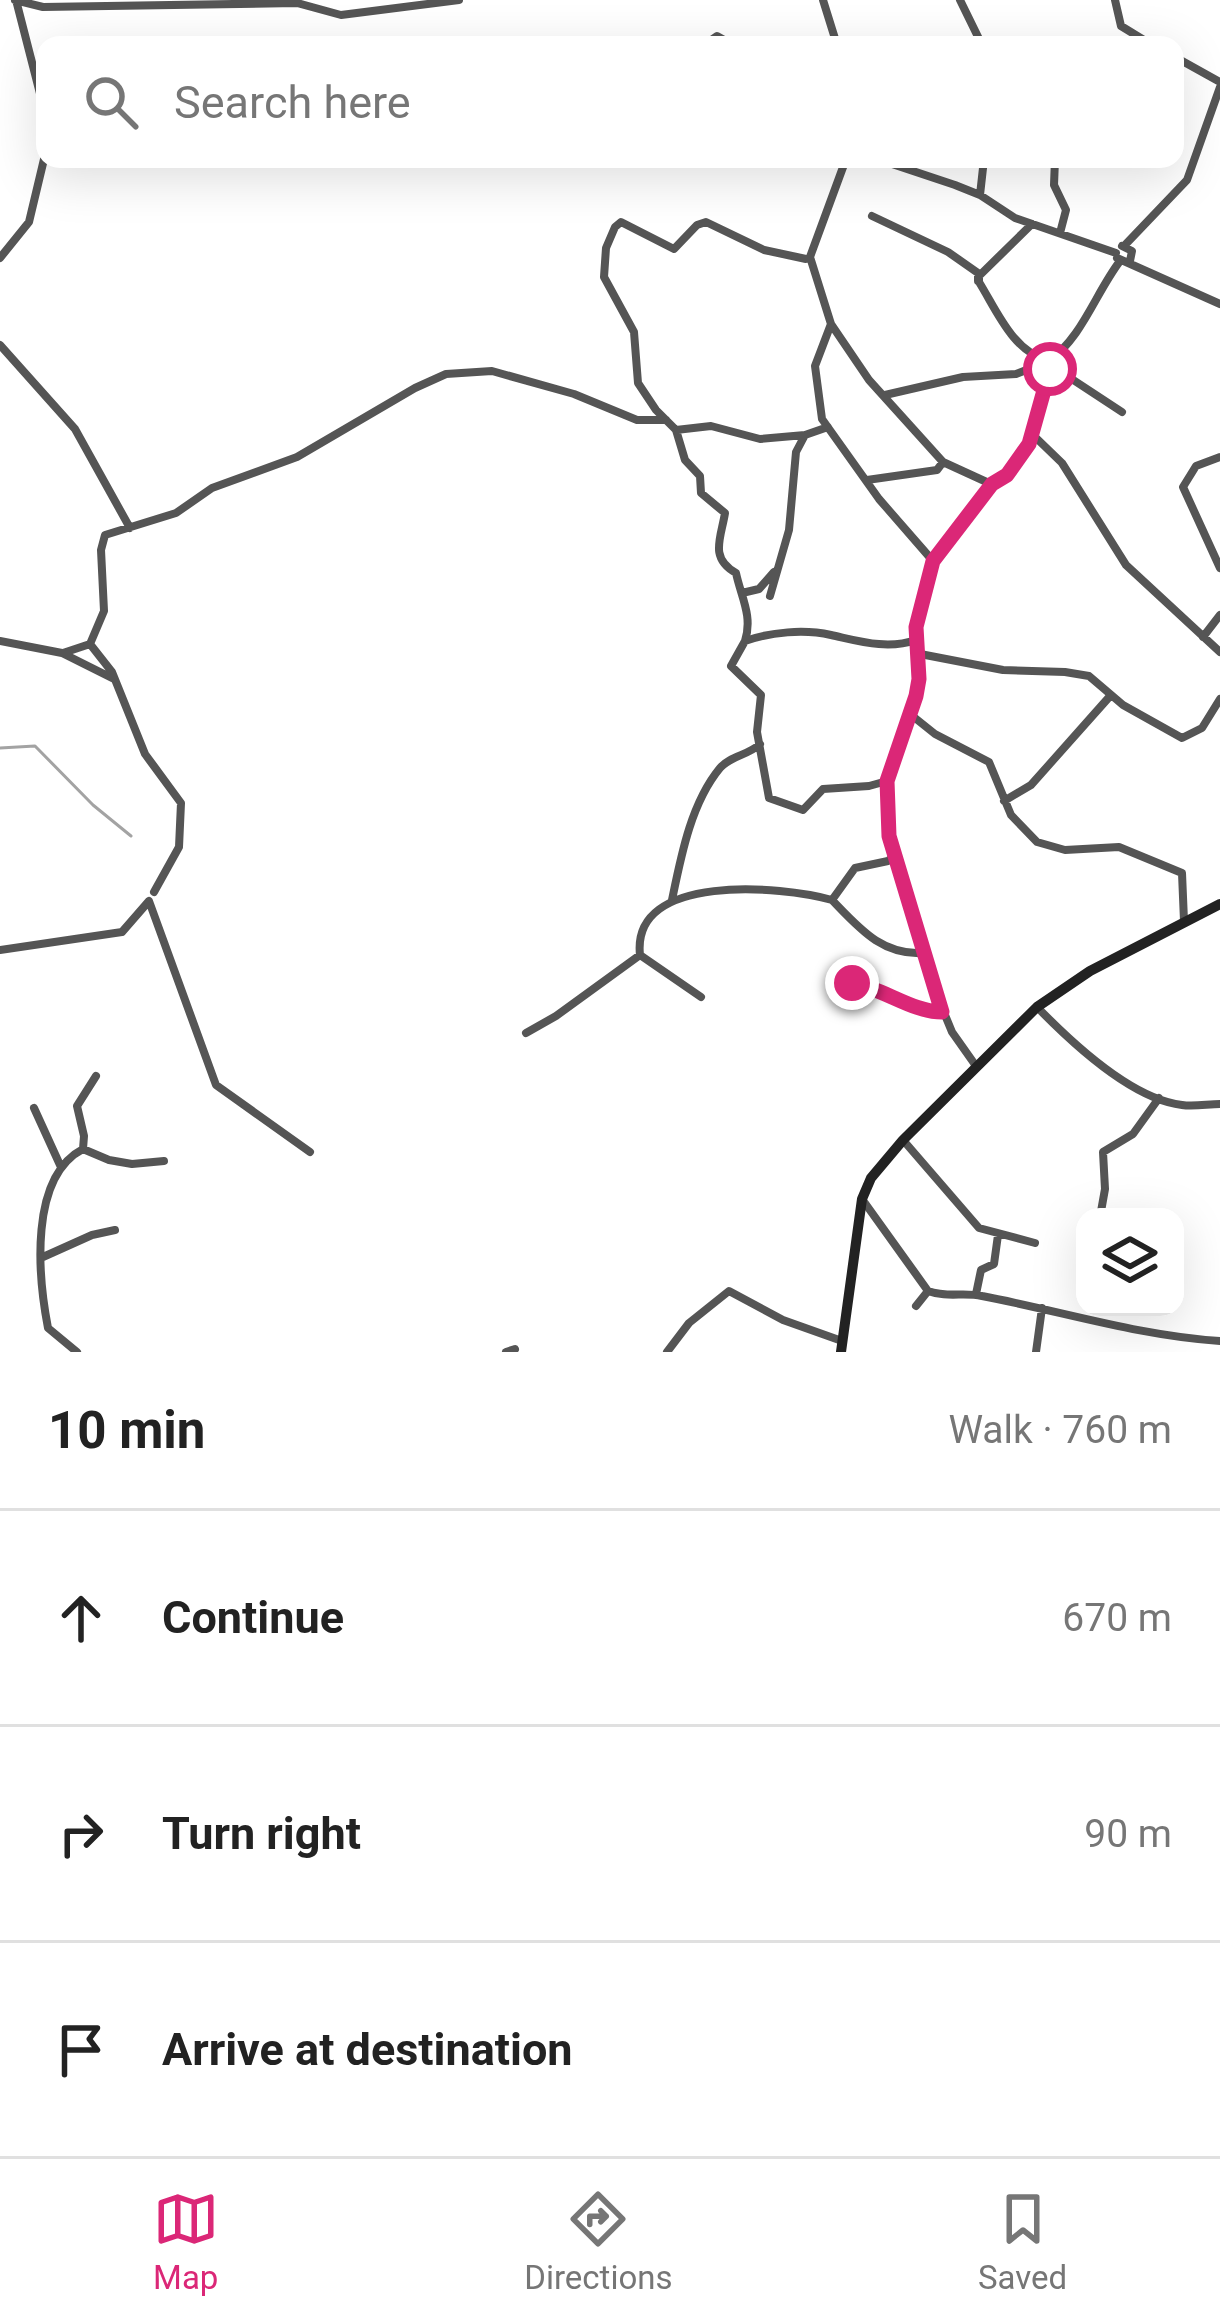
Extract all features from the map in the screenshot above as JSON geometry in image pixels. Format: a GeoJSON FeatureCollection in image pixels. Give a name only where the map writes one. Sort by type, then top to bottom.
{"type":"FeatureCollection","features":[{"type":"Feature","properties":{"kind":"main road"},"geometry":{"type":"LineString","coordinates":[[843,1347],[862,1199],[871,1178],[903,1140],[1037,1007],[1090,971],[1220,904]]}},
{"type":"Feature","properties":{"kind":"street"},"geometry":{"type":"LineString","coordinates":[[36,78],[16,0],[44,7],[297,3],[341,14],[459,0]]}},
{"type":"Feature","properties":{"kind":"street"},"geometry":{"type":"LineString","coordinates":[[824,0],[834,36]]}},
{"type":"Feature","properties":{"kind":"street"},"geometry":{"type":"LineString","coordinates":[[960,0],[978,36]]}},
{"type":"Feature","properties":{"kind":"street"},"geometry":{"type":"LineString","coordinates":[[1115,0],[1121,26],[1137,36]]}},
{"type":"Feature","properties":{"kind":"street"},"geometry":{"type":"LineString","coordinates":[[885,395],[963,377],[1016,374],[1048,363],[1076,334],[1122,255],[1187,180],[1220,84],[1184,62]]}},
{"type":"Feature","properties":{"kind":"street"},"geometry":{"type":"LineString","coordinates":[[0,258],[29,221],[42,168]]}},
{"type":"Feature","properties":{"kind":"street"},"geometry":{"type":"LineString","coordinates":[[843,168],[810,257],[831,324],[869,380],[944,462],[992,484]]}},
{"type":"Feature","properties":{"kind":"street"},"geometry":{"type":"LineString","coordinates":[[903,168],[980,195],[1015,218],[1122,255],[1220,304]]}},
{"type":"Feature","properties":{"kind":"street"},"geometry":{"type":"LineString","coordinates":[[980,195],[983,168]]}},
{"type":"Feature","properties":{"kind":"street"},"geometry":{"type":"LineString","coordinates":[[1055,168],[1054,185],[1066,205],[1060,233]]}},
{"type":"Feature","properties":{"kind":"street"},"geometry":{"type":"LineString","coordinates":[[872,216],[948,252],[978,273],[1013,337],[1031,355],[1122,412]]}},
{"type":"Feature","properties":{"kind":"street"},"geometry":{"type":"LineString","coordinates":[[810,257],[764,250],[706,222],[674,249],[621,222],[603,261],[604,277],[634,332],[638,383],[676,430],[685,460],[700,476],[701,493],[725,514],[718,542],[721,562],[736,573],[749,628],[731,665],[761,694],[757,732],[765,792],[802,811],[823,788],[887,781]]}},
{"type":"Feature","properties":{"kind":"street"},"geometry":{"type":"LineString","coordinates":[[979,282],[979,276],[1033,223]]}},
{"type":"Feature","properties":{"kind":"street"},"geometry":{"type":"LineString","coordinates":[[831,324],[815,366],[818,406],[828,427],[906,533],[933,561]]}},
{"type":"Feature","properties":{"kind":"street"},"geometry":{"type":"LineString","coordinates":[[0,345],[75,429],[130,527]]}},
{"type":"Feature","properties":{"kind":"street"},"geometry":{"type":"LineString","coordinates":[[852,983],[942,1012],[887,827],[887,781],[919,679],[916,640],[933,561],[992,484],[1021,458],[1039,418],[1048,363]]}},
{"type":"Feature","properties":{"kind":"street"},"geometry":{"type":"LineString","coordinates":[[62,653],[90,644],[104,611],[101,550],[105,536],[176,513],[212,488],[297,457],[446,374],[492,371],[574,394],[637,420],[666,420]]}},
{"type":"Feature","properties":{"kind":"street"},"geometry":{"type":"LineString","coordinates":[[676,430],[711,426],[760,439],[806,435],[828,427]]}},
{"type":"Feature","properties":{"kind":"street"},"geometry":{"type":"LineString","coordinates":[[1031,433],[1062,463],[1126,565],[1220,652]]}},
{"type":"Feature","properties":{"kind":"street"},"geometry":{"type":"LineString","coordinates":[[770,596],[789,530],[796,452],[806,435]]}},
{"type":"Feature","properties":{"kind":"street"},"geometry":{"type":"LineString","coordinates":[[1220,458],[1196,466],[1183,487],[1220,568]]}},
{"type":"Feature","properties":{"kind":"street"},"geometry":{"type":"LineString","coordinates":[[867,480],[937,470],[944,462]]}},
{"type":"Feature","properties":{"kind":"street"},"geometry":{"type":"LineString","coordinates":[[742,593],[759,589],[776,570]]}},
{"type":"Feature","properties":{"kind":"street"},"geometry":{"type":"LineString","coordinates":[[1203,637],[1220,615]]}},
{"type":"Feature","properties":{"kind":"street"},"geometry":{"type":"LineString","coordinates":[[745,641],[803,632],[856,644],[902,645],[916,640]]}},
{"type":"Feature","properties":{"kind":"street"},"geometry":{"type":"LineString","coordinates":[[0,641],[62,653],[114,679]]}},
{"type":"Feature","properties":{"kind":"street"},"geometry":{"type":"LineString","coordinates":[[90,644],[114,679],[145,754],[181,803],[179,848],[154,892]]}},
{"type":"Feature","properties":{"kind":"street"},"geometry":{"type":"LineString","coordinates":[[915,653],[1003,670],[1089,676],[1182,738],[1202,728],[1220,699]]}},
{"type":"Feature","properties":{"kind":"street"},"geometry":{"type":"LineString","coordinates":[[1004,801],[1031,785],[1112,695]]}},
{"type":"Feature","properties":{"kind":"street"},"geometry":{"type":"LineString","coordinates":[[910,713],[935,734],[989,762],[1021,829],[1050,848],[1119,847],[1176,869],[1183,879],[1184,921]]}},
{"type":"Feature","properties":{"kind":"street"},"geometry":{"type":"LineString","coordinates":[[672,900],[680,857],[700,802],[721,766],[761,743]]}},
{"type":"Feature","properties":{"kind":"street"},"geometry":{"type":"LineString","coordinates":[[832,900],[855,868],[895,855]]}},
{"type":"Feature","properties":{"kind":"street"},"geometry":{"type":"LineString","coordinates":[[640,955],[641,929],[661,907],[672,900],[727,891],[801,892],[832,900],[854,926],[885,946],[925,953]]}},
{"type":"Feature","properties":{"kind":"street"},"geometry":{"type":"LineString","coordinates":[[0,950],[122,932],[149,902],[216,1085],[310,1152]]}},
{"type":"Feature","properties":{"kind":"street"},"geometry":{"type":"LineString","coordinates":[[640,955],[701,997]]}},
{"type":"Feature","properties":{"kind":"street"},"geometry":{"type":"LineString","coordinates":[[526,1033],[640,955]]}},
{"type":"Feature","properties":{"kind":"street"},"geometry":{"type":"LineString","coordinates":[[940,1006],[976,1066]]}},
{"type":"Feature","properties":{"kind":"street"},"geometry":{"type":"LineString","coordinates":[[1037,1007],[1070,1042],[1132,1085],[1183,1105],[1220,1104]]}},
{"type":"Feature","properties":{"kind":"street"},"geometry":{"type":"LineString","coordinates":[[77,1352],[48,1328],[42,1258],[44,1201],[60,1165],[82,1149],[77,1106],[96,1076]]}},
{"type":"Feature","properties":{"kind":"street"},"geometry":{"type":"LineString","coordinates":[[1102,1208],[1103,1152],[1133,1134],[1159,1098]]}},
{"type":"Feature","properties":{"kind":"street"},"geometry":{"type":"LineString","coordinates":[[34,1108],[60,1165]]}},
{"type":"Feature","properties":{"kind":"street"},"geometry":{"type":"LineString","coordinates":[[903,1140],[979,1228],[1036,1243]]}},
{"type":"Feature","properties":{"kind":"street"},"geometry":{"type":"LineString","coordinates":[[82,1149],[132,1164],[164,1161]]}},
{"type":"Feature","properties":{"kind":"street"},"geometry":{"type":"LineString","coordinates":[[862,1199],[928,1291],[947,1297],[976,1294],[1135,1330],[1220,1341]]}},
{"type":"Feature","properties":{"kind":"street"},"geometry":{"type":"LineString","coordinates":[[42,1258],[92,1234],[115,1230]]}},
{"type":"Feature","properties":{"kind":"street"},"geometry":{"type":"LineString","coordinates":[[976,1294],[981,1270],[994,1264],[998,1235]]}},
{"type":"Feature","properties":{"kind":"street"},"geometry":{"type":"LineString","coordinates":[[667,1352],[689,1324],[729,1291],[843,1347]]}},
{"type":"Feature","properties":{"kind":"street"},"geometry":{"type":"LineString","coordinates":[[916,1306],[928,1291]]}},
{"type":"Feature","properties":{"kind":"street"},"geometry":{"type":"LineString","coordinates":[[1036,1352],[1042,1308]]}},
{"type":"Feature","properties":{"kind":"waterway"},"geometry":{"type":"LineString","coordinates":[[0,748],[35,746],[131,836]]}},
{"type":"Feature","properties":{"kind":"route"},"geometry":{"type":"LineString","coordinates":[[852,983],[927,1011],[942,1012],[889,836],[887,781],[916,696],[916,627],[933,561],[992,484],[1021,458],[1039,418],[1050,369]]}}]}
